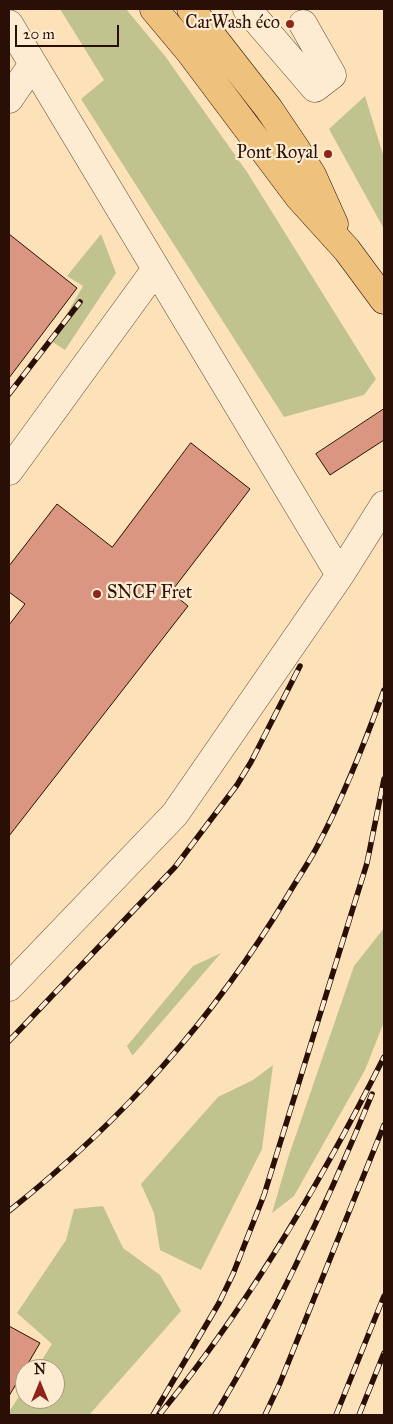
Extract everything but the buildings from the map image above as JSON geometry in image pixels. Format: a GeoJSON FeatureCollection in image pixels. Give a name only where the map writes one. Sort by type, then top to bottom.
{"type":"FeatureCollection","features":[{"type":"Feature","properties":{"kind":"main road"},"geometry":{"type":"LineString","coordinates":[[154,9],[190,52],[300,197],[347,250],[384,300]]}},
{"type":"Feature","properties":{"kind":"main road"},"geometry":{"type":"LineString","coordinates":[[192,9],[263,101],[296,150],[312,175],[347,250]]}},
{"type":"Feature","properties":{"kind":"lane"},"geometry":{"type":"LineString","coordinates":[[247,9],[315,88],[332,75],[303,24]]}},
{"type":"Feature","properties":{"kind":"lane"},"geometry":{"type":"LineString","coordinates":[[9,24],[340,575]]}},
{"type":"Feature","properties":{"kind":"lane"},"geometry":{"type":"LineString","coordinates":[[9,99],[33,64]]}},
{"type":"Feature","properties":{"kind":"lane"},"geometry":{"type":"LineString","coordinates":[[9,471],[156,269]]}},
{"type":"Feature","properties":{"kind":"lane"},"geometry":{"type":"LineString","coordinates":[[9,987],[175,814],[340,575],[384,505]]}},
{"type":"Feature","properties":{"kind":"green space"},"geometry":{"type":"Polygon","coordinates":[[[60,9],[126,9],[165,56],[247,172],[376,379],[364,395],[284,417],[81,99],[104,80],[60,9]]]}},
{"type":"Feature","properties":{"kind":"green space"},"geometry":{"type":"Polygon","coordinates":[[[365,96],[384,158],[384,229],[329,129],[365,96]]]}},
{"type":"Feature","properties":{"kind":"green space"},"geometry":{"type":"Polygon","coordinates":[[[101,234],[116,273],[65,350],[51,341],[83,286],[67,276],[101,234]]]}},
{"type":"Feature","properties":{"kind":"green space"},"geometry":{"type":"Polygon","coordinates":[[[384,928],[384,1022],[365,1070],[294,1196],[272,1213],[289,1155],[354,966],[384,928]]]}},
{"type":"Feature","properties":{"kind":"green space"},"geometry":{"type":"Polygon","coordinates":[[[221,953],[132,1055],[127,1046],[193,966],[221,953]]]}},
{"type":"Feature","properties":{"kind":"green space"},"geometry":{"type":"Polygon","coordinates":[[[273,1065],[262,1149],[201,1270],[160,1250],[154,1213],[141,1184],[218,1097],[253,1080],[273,1065]]]}},
{"type":"Feature","properties":{"kind":"green space"},"geometry":{"type":"Polygon","coordinates":[[[103,1206],[123,1248],[160,1275],[181,1311],[89,1415],[9,1415],[15,1403],[15,1409],[65,1409],[65,1359],[42,1359],[52,1344],[17,1313],[66,1240],[74,1209],[103,1206]]]}},
{"type":"Feature","properties":{"kind":"railway"},"geometry":{"type":"LineString","coordinates":[[9,394],[80,302]]}},
{"type":"Feature","properties":{"kind":"railway"},"geometry":{"type":"LineString","coordinates":[[9,1041],[175,867],[237,785],[251,762],[300,666]]}},
{"type":"Feature","properties":{"kind":"railway"},"geometry":{"type":"LineString","coordinates":[[9,1211],[90,1141],[128,1104],[197,1026],[229,984],[259,941],[315,850],[346,787],[384,690]]}},
{"type":"Feature","properties":{"kind":"railway"},"geometry":{"type":"LineString","coordinates":[[153,1415],[219,1303],[233,1274],[264,1195],[367,863],[384,779]]}},
{"type":"Feature","properties":{"kind":"railway"},"geometry":{"type":"LineString","coordinates":[[160,1414],[224,1330],[282,1242],[335,1150],[384,1057]]}},
{"type":"Feature","properties":{"kind":"railway"},"geometry":{"type":"LineString","coordinates":[[215,1415],[259,1337],[300,1258],[372,1094]]}},
{"type":"Feature","properties":{"kind":"railway"},"geometry":{"type":"LineString","coordinates":[[265,1415],[280,1383],[384,1125]]}},
{"type":"Feature","properties":{"kind":"railway"},"geometry":{"type":"LineString","coordinates":[[336,1415],[384,1296]]}},
{"type":"Feature","properties":{"kind":"railway"},"geometry":{"type":"LineString","coordinates":[[359,1415],[384,1353]]}},
{"type":"Feature","properties":{"kind":"place","name":"CarWash éco"},"geometry":{"type":"Point","coordinates":[290,24]}},
{"type":"Feature","properties":{"kind":"place","name":"Pont Royal"},"geometry":{"type":"Point","coordinates":[328,154]}},
{"type":"Feature","properties":{"kind":"place","name":"SNCF Fret"},"geometry":{"type":"Point","coordinates":[97,594]}}]}
